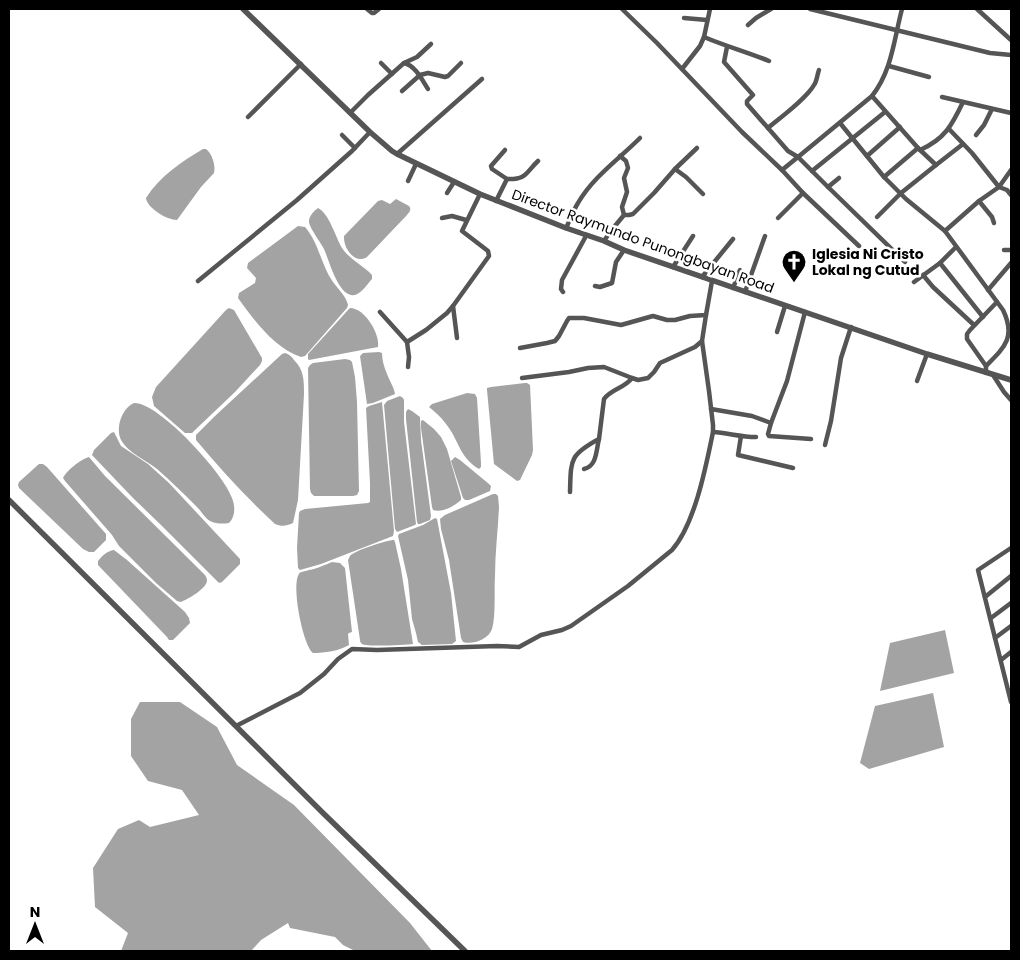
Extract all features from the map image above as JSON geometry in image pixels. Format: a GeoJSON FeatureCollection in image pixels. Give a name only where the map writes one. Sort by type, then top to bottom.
{"type":"FeatureCollection","features":[{"type":"Feature","properties":{"kind":"street","name":"Director Raymundo Punongbayan Road"},"geometry":{"type":"LineString","coordinates":[[243,9],[370,132],[392,151],[416,164],[496,201],[624,250],[927,354],[986,369],[993,375],[1011,380]]}},
{"type":"Feature","properties":{"kind":"street"},"geometry":{"type":"LineString","coordinates":[[367,9],[372,13],[379,9]]}},
{"type":"Feature","properties":{"kind":"street"},"geometry":{"type":"LineString","coordinates":[[622,9],[742,132],[859,246]]}},
{"type":"Feature","properties":{"kind":"street"},"geometry":{"type":"LineString","coordinates":[[682,69],[704,38],[710,9]]}},
{"type":"Feature","properties":{"kind":"street"},"geometry":{"type":"LineString","coordinates":[[748,25],[770,9]]}},
{"type":"Feature","properties":{"kind":"street"},"geometry":{"type":"LineString","coordinates":[[810,9],[990,53],[1011,55]]}},
{"type":"Feature","properties":{"kind":"street"},"geometry":{"type":"LineString","coordinates":[[782,170],[872,96],[880,85],[889,66],[902,9]]}},
{"type":"Feature","properties":{"kind":"street"},"geometry":{"type":"LineString","coordinates":[[977,9],[1011,40]]}},
{"type":"Feature","properties":{"kind":"street"},"geometry":{"type":"LineString","coordinates":[[684,18],[707,20]]}},
{"type":"Feature","properties":{"kind":"street"},"geometry":{"type":"LineString","coordinates":[[704,38],[769,61]]}},
{"type":"Feature","properties":{"kind":"street"},"geometry":{"type":"LineString","coordinates":[[350,113],[404,63],[417,57],[431,44]]}},
{"type":"Feature","properties":{"kind":"street"},"geometry":{"type":"LineString","coordinates":[[727,47],[725,65],[752,92],[753,95],[747,101],[747,104],[788,151],[798,157],[905,262]]}},
{"type":"Feature","properties":{"kind":"street"},"geometry":{"type":"LineString","coordinates":[[381,62],[392,74]]}},
{"type":"Feature","properties":{"kind":"street"},"geometry":{"type":"LineString","coordinates":[[404,63],[408,64],[420,75],[428,90]]}},
{"type":"Feature","properties":{"kind":"street"},"geometry":{"type":"LineString","coordinates":[[402,91],[420,75],[428,73],[446,77],[461,63]]}},
{"type":"Feature","properties":{"kind":"street"},"geometry":{"type":"LineString","coordinates":[[248,116],[301,64]]}},
{"type":"Feature","properties":{"kind":"street"},"geometry":{"type":"LineString","coordinates":[[889,66],[929,77]]}},
{"type":"Feature","properties":{"kind":"street"},"geometry":{"type":"LineString","coordinates":[[768,128],[792,109],[810,91],[816,81],[819,70]]}},
{"type":"Feature","properties":{"kind":"street"},"geometry":{"type":"LineString","coordinates":[[397,154],[482,79]]}},
{"type":"Feature","properties":{"kind":"street"},"geometry":{"type":"LineString","coordinates":[[872,96],[919,149],[936,165]]}},
{"type":"Feature","properties":{"kind":"street"},"geometry":{"type":"LineString","coordinates":[[942,97],[1011,113]]}},
{"type":"Feature","properties":{"kind":"street"},"geometry":{"type":"LineString","coordinates":[[884,177],[919,149],[934,143],[949,129],[963,102]]}},
{"type":"Feature","properties":{"kind":"street"},"geometry":{"type":"LineString","coordinates":[[976,135],[984,125],[992,109]]}},
{"type":"Feature","properties":{"kind":"street"},"geometry":{"type":"LineString","coordinates":[[812,171],[885,112]]}},
{"type":"Feature","properties":{"kind":"street"},"geometry":{"type":"LineString","coordinates":[[840,123],[884,177],[945,231],[1003,310],[1008,323],[1007,342],[1003,350],[986,369],[967,339],[974,325],[997,302]]}},
{"type":"Feature","properties":{"kind":"street"},"geometry":{"type":"LineString","coordinates":[[867,156],[900,128]]}},
{"type":"Feature","properties":{"kind":"street"},"geometry":{"type":"LineString","coordinates":[[949,129],[998,187],[1007,190],[1011,195]]}},
{"type":"Feature","properties":{"kind":"street"},"geometry":{"type":"LineString","coordinates":[[198,281],[290,205],[355,148],[370,132]]}},
{"type":"Feature","properties":{"kind":"street"},"geometry":{"type":"LineString","coordinates":[[342,135],[355,148]]}},
{"type":"Feature","properties":{"kind":"street"},"geometry":{"type":"LineString","coordinates":[[566,228],[585,192],[640,138]]}},
{"type":"Feature","properties":{"kind":"street"},"geometry":{"type":"LineString","coordinates":[[877,217],[901,193],[963,144]]}},
{"type":"Feature","properties":{"kind":"street"},"geometry":{"type":"LineString","coordinates":[[604,241],[624,215],[633,214],[675,168],[697,148]]}},
{"type":"Feature","properties":{"kind":"street"},"geometry":{"type":"LineString","coordinates":[[505,150],[491,166],[492,169],[507,180],[521,178],[538,161]]}},
{"type":"Feature","properties":{"kind":"street"},"geometry":{"type":"LineString","coordinates":[[620,156],[626,161],[628,168],[624,178],[627,192],[622,207],[624,215]]}},
{"type":"Feature","properties":{"kind":"street"},"geometry":{"type":"LineString","coordinates":[[408,182],[416,164]]}},
{"type":"Feature","properties":{"kind":"street"},"geometry":{"type":"LineString","coordinates":[[675,168],[703,194]]}},
{"type":"Feature","properties":{"kind":"street"},"geometry":{"type":"LineString","coordinates":[[945,231],[998,187],[1011,170]]}},
{"type":"Feature","properties":{"kind":"street"},"geometry":{"type":"LineString","coordinates":[[828,187],[839,178]]}},
{"type":"Feature","properties":{"kind":"street"},"geometry":{"type":"LineString","coordinates":[[496,201],[507,180]]}},
{"type":"Feature","properties":{"kind":"street"},"geometry":{"type":"LineString","coordinates":[[447,193],[454,182]]}},
{"type":"Feature","properties":{"kind":"street"},"geometry":{"type":"LineString","coordinates":[[778,218],[803,193]]}},
{"type":"Feature","properties":{"kind":"street"},"geometry":{"type":"LineString","coordinates":[[408,342],[447,313],[490,256],[488,251],[462,231],[480,194]]}},
{"type":"Feature","properties":{"kind":"street"},"geometry":{"type":"LineString","coordinates":[[980,201],[992,217],[994,223]]}},
{"type":"Feature","properties":{"kind":"street"},"geometry":{"type":"LineString","coordinates":[[442,218],[452,216],[466,220]]}},
{"type":"Feature","properties":{"kind":"street"},"geometry":{"type":"LineString","coordinates":[[563,292],[562,280],[586,236]]}},
{"type":"Feature","properties":{"kind":"street"},"geometry":{"type":"LineString","coordinates":[[673,267],[693,236]]}},
{"type":"Feature","properties":{"kind":"street"},"geometry":{"type":"LineString","coordinates":[[745,292],[765,236]]}},
{"type":"Feature","properties":{"kind":"street"},"geometry":{"type":"LineString","coordinates":[[702,278],[733,239]]}},
{"type":"Feature","properties":{"kind":"street"},"geometry":{"type":"LineString","coordinates":[[914,282],[940,263],[956,247]]}},
{"type":"Feature","properties":{"kind":"street"},"geometry":{"type":"LineString","coordinates":[[595,286],[600,287],[612,283],[616,262],[624,250]]}},
{"type":"Feature","properties":{"kind":"street"},"geometry":{"type":"LineString","coordinates":[[1004,250],[1011,250]]}},
{"type":"Feature","properties":{"kind":"street"},"geometry":{"type":"LineString","coordinates":[[940,263],[983,317]]}},
{"type":"Feature","properties":{"kind":"street"},"geometry":{"type":"LineString","coordinates":[[988,290],[1011,263]]}},
{"type":"Feature","properties":{"kind":"street"},"geometry":{"type":"LineString","coordinates":[[733,288],[740,270]]}},
{"type":"Feature","properties":{"kind":"street"},"geometry":{"type":"LineString","coordinates":[[924,275],[932,286],[974,325]]}},
{"type":"Feature","properties":{"kind":"street"},"geometry":{"type":"LineString","coordinates":[[236,726],[300,693],[352,649],[518,647],[541,635],[562,630],[571,626],[628,586],[672,550],[690,520],[713,432],[714,425],[710,391],[702,341],[712,281]]}},
{"type":"Feature","properties":{"kind":"street"},"geometry":{"type":"LineString","coordinates":[[452,306],[457,338]]}},
{"type":"Feature","properties":{"kind":"street"},"geometry":{"type":"LineString","coordinates":[[777,332],[786,306]]}},
{"type":"Feature","properties":{"kind":"street"},"geometry":{"type":"LineString","coordinates":[[380,312],[408,342],[410,357],[408,367]]}},
{"type":"Feature","properties":{"kind":"street"},"geometry":{"type":"LineString","coordinates":[[805,312],[787,382],[768,434],[769,436],[811,439]]}},
{"type":"Feature","properties":{"kind":"street"},"geometry":{"type":"LineString","coordinates":[[520,348],[555,340],[569,318],[584,318],[621,325],[654,316],[667,320],[676,320],[690,316],[706,315]]}},
{"type":"Feature","properties":{"kind":"street"},"geometry":{"type":"LineString","coordinates":[[825,445],[831,421],[841,358],[850,327]]}},
{"type":"Feature","properties":{"kind":"street"},"geometry":{"type":"LineString","coordinates":[[522,378],[604,367],[638,380],[648,378],[660,363],[695,347],[702,341]]}},
{"type":"Feature","properties":{"kind":"street"},"geometry":{"type":"LineString","coordinates":[[917,381],[927,354]]}},
{"type":"Feature","properties":{"kind":"street"},"geometry":{"type":"LineString","coordinates":[[993,375],[1011,400]]}},
{"type":"Feature","properties":{"kind":"street"},"geometry":{"type":"LineString","coordinates":[[584,469],[590,468],[594,463],[606,395],[628,384],[632,378]]}},
{"type":"Feature","properties":{"kind":"street"},"geometry":{"type":"LineString","coordinates":[[711,410],[752,416],[771,423]]}},
{"type":"Feature","properties":{"kind":"street"},"geometry":{"type":"LineString","coordinates":[[713,432],[756,437]]}},
{"type":"Feature","properties":{"kind":"street"},"geometry":{"type":"LineString","coordinates":[[740,436],[738,454],[793,468]]}},
{"type":"Feature","properties":{"kind":"street"},"geometry":{"type":"LineString","coordinates":[[570,492],[573,458],[580,450],[599,440]]}},
{"type":"Feature","properties":{"kind":"street"},"geometry":{"type":"LineString","coordinates":[[9,500],[323,813],[465,951]]}},
{"type":"Feature","properties":{"kind":"street"},"geometry":{"type":"LineString","coordinates":[[1011,548],[978,570],[1001,660],[1009,683],[1011,701]]}},
{"type":"Feature","properties":{"kind":"street"},"geometry":{"type":"LineString","coordinates":[[985,597],[1011,576]]}},
{"type":"Feature","properties":{"kind":"street"},"geometry":{"type":"LineString","coordinates":[[990,618],[1011,602]]}},
{"type":"Feature","properties":{"kind":"street"},"geometry":{"type":"LineString","coordinates":[[995,638],[1011,626]]}},
{"type":"Feature","properties":{"kind":"street"},"geometry":{"type":"LineString","coordinates":[[1001,660],[1011,652]]}},
{"type":"Feature","properties":{"kind":"shaded area"},"geometry":{"type":"Polygon","coordinates":[[[203,149],[206,149],[212,157],[214,173],[201,187],[177,220],[158,213],[150,206],[146,198],[172,170],[203,149]]]}},
{"type":"Feature","properties":{"kind":"shaded area"},"geometry":{"type":"Polygon","coordinates":[[[396,199],[409,206],[410,209],[407,215],[367,257],[358,259],[354,257],[345,245],[344,236],[378,201],[382,200],[390,204],[396,199]]]}},
{"type":"Feature","properties":{"kind":"shaded area"},"geometry":{"type":"Polygon","coordinates":[[[318,208],[326,215],[345,252],[372,275],[372,279],[357,294],[351,295],[346,293],[342,288],[334,275],[324,249],[310,227],[310,217],[318,208]]]}},
{"type":"Feature","properties":{"kind":"shaded area"},"geometry":{"type":"Polygon","coordinates":[[[298,226],[305,227],[310,233],[329,275],[348,305],[305,356],[301,357],[291,353],[273,340],[238,298],[239,293],[255,283],[256,278],[247,268],[248,263],[298,226]]]}},
{"type":"Feature","properties":{"kind":"shaded area"},"geometry":{"type":"Polygon","coordinates":[[[229,308],[234,310],[262,361],[235,392],[192,433],[185,433],[154,406],[152,397],[156,387],[229,308]]]}},
{"type":"Feature","properties":{"kind":"shaded area"},"geometry":{"type":"Polygon","coordinates":[[[350,308],[356,309],[366,317],[377,335],[378,347],[309,360],[308,354],[350,308]]]}},
{"type":"Feature","properties":{"kind":"shaded area"},"geometry":{"type":"Polygon","coordinates":[[[285,353],[291,356],[302,371],[304,394],[298,500],[293,523],[282,526],[275,524],[234,483],[196,440],[196,435],[285,353]]]}},
{"type":"Feature","properties":{"kind":"shaded area"},"geometry":{"type":"Polygon","coordinates":[[[363,353],[382,353],[384,366],[395,394],[367,404],[360,356],[363,353]]]}},
{"type":"Feature","properties":{"kind":"shaded area"},"geometry":{"type":"Polygon","coordinates":[[[345,359],[352,362],[355,377],[359,491],[357,495],[353,496],[314,496],[310,489],[308,368],[313,363],[345,359]]]}},
{"type":"Feature","properties":{"kind":"shaded area"},"geometry":{"type":"Polygon","coordinates":[[[527,383],[530,385],[533,450],[520,480],[517,481],[494,464],[487,388],[527,383]]]}},
{"type":"Feature","properties":{"kind":"shaded area"},"geometry":{"type":"Polygon","coordinates":[[[467,393],[475,394],[477,398],[481,463],[479,469],[467,459],[446,424],[429,407],[432,404],[467,393]]]}},
{"type":"Feature","properties":{"kind":"shaded area"},"geometry":{"type":"Polygon","coordinates":[[[400,396],[404,400],[404,422],[416,524],[397,532],[395,529],[384,405],[387,401],[400,396]]]}},
{"type":"Feature","properties":{"kind":"shaded area"},"geometry":{"type":"Polygon","coordinates":[[[382,402],[393,536],[321,564],[300,570],[298,568],[297,548],[300,511],[370,502],[366,408],[382,402]]]}},
{"type":"Feature","properties":{"kind":"shaded area"},"geometry":{"type":"Polygon","coordinates":[[[134,403],[145,406],[159,414],[190,442],[217,473],[227,487],[234,504],[234,514],[229,523],[222,524],[208,520],[162,474],[124,445],[119,435],[119,424],[126,409],[134,403]]]}},
{"type":"Feature","properties":{"kind":"shaded area"},"geometry":{"type":"Polygon","coordinates":[[[408,409],[420,417],[421,440],[431,516],[430,520],[420,524],[417,522],[406,419],[408,409]]]}},
{"type":"Feature","properties":{"kind":"shaded area"},"geometry":{"type":"Polygon","coordinates":[[[423,420],[441,437],[447,449],[461,497],[461,500],[452,507],[444,510],[433,510],[432,507],[421,428],[421,421],[423,420]]]}},
{"type":"Feature","properties":{"kind":"shaded area"},"geometry":{"type":"Polygon","coordinates":[[[114,432],[121,446],[148,464],[169,483],[240,559],[240,564],[222,582],[219,583],[92,455],[94,450],[114,432]]]}},
{"type":"Feature","properties":{"kind":"shaded area"},"geometry":{"type":"Polygon","coordinates":[[[89,457],[105,476],[205,575],[207,578],[206,584],[200,590],[181,602],[177,601],[119,546],[112,535],[63,478],[74,466],[89,457]]]}},
{"type":"Feature","properties":{"kind":"shaded area"},"geometry":{"type":"Polygon","coordinates":[[[455,457],[489,484],[491,486],[490,491],[465,500],[451,461],[455,457]]]}},
{"type":"Feature","properties":{"kind":"shaded area"},"geometry":{"type":"Polygon","coordinates":[[[39,464],[47,467],[106,534],[106,540],[94,552],[83,549],[19,488],[19,482],[39,464]]]}},
{"type":"Feature","properties":{"kind":"shaded area"},"geometry":{"type":"Polygon","coordinates":[[[493,494],[498,496],[499,507],[493,624],[490,633],[483,639],[467,643],[463,642],[461,638],[449,560],[440,519],[493,494]]]}},
{"type":"Feature","properties":{"kind":"shaded area"},"geometry":{"type":"Polygon","coordinates":[[[435,518],[437,519],[451,593],[456,641],[452,644],[422,645],[418,642],[412,619],[408,580],[398,536],[435,518]]]}},
{"type":"Feature","properties":{"kind":"shaded area"},"geometry":{"type":"Polygon","coordinates":[[[394,540],[401,569],[413,644],[365,645],[360,641],[348,560],[357,551],[394,540]]]}},
{"type":"Feature","properties":{"kind":"shaded area"},"geometry":{"type":"Polygon","coordinates":[[[114,550],[185,612],[189,618],[190,623],[173,640],[169,640],[98,565],[98,561],[103,556],[109,551],[114,550]]]}},
{"type":"Feature","properties":{"kind":"shaded area"},"geometry":{"type":"Polygon","coordinates":[[[332,562],[340,563],[345,568],[352,632],[348,634],[349,645],[332,651],[313,653],[305,639],[299,615],[296,590],[297,580],[300,572],[315,569],[332,562]]]}},
{"type":"Feature","properties":{"kind":"shaded area"},"geometry":{"type":"Polygon","coordinates":[[[945,630],[954,673],[880,691],[890,643],[945,630]]]}},
{"type":"Feature","properties":{"kind":"shaded area"},"geometry":{"type":"Polygon","coordinates":[[[933,693],[944,747],[869,769],[860,763],[875,706],[933,693]]]}},
{"type":"Feature","properties":{"kind":"shaded area"},"geometry":{"type":"Polygon","coordinates":[[[140,702],[180,702],[217,727],[237,765],[294,805],[410,923],[432,951],[355,951],[343,945],[335,937],[290,928],[288,923],[261,940],[251,951],[121,951],[128,933],[95,907],[93,868],[118,829],[139,820],[150,827],[199,815],[182,790],[148,781],[131,756],[131,719],[140,702]]]}},
{"type":"Feature","properties":{"kind":"place","name":"Iglesia Ni Cristo Lokal ng Cutud"},"geometry":{"type":"Point","coordinates":[794,283]}}]}
